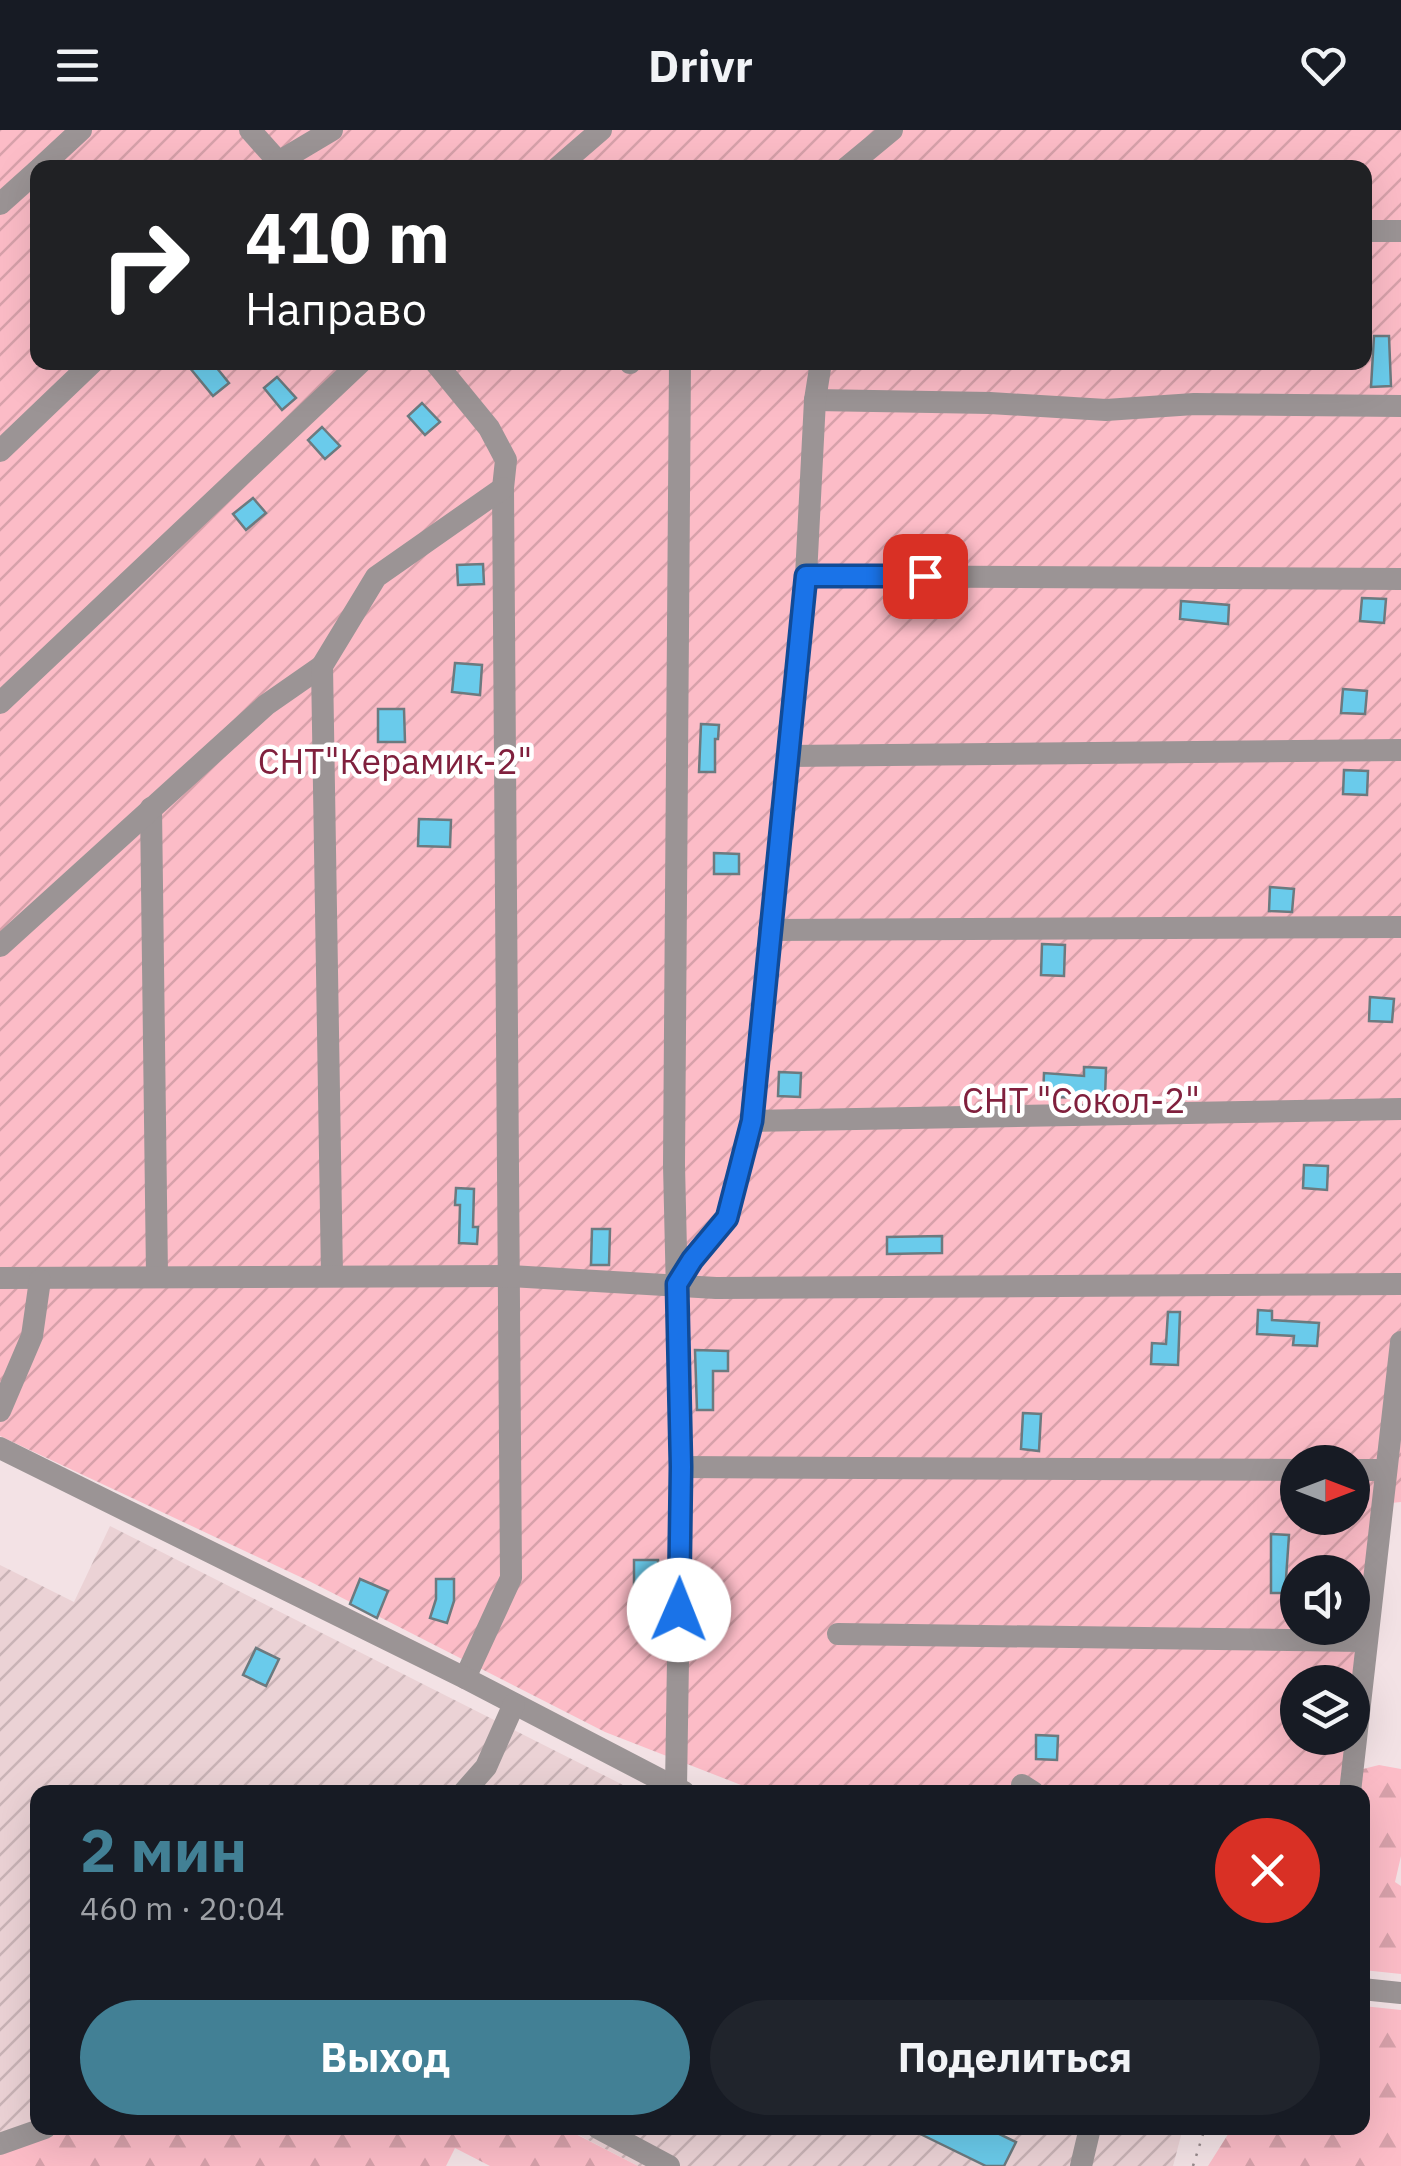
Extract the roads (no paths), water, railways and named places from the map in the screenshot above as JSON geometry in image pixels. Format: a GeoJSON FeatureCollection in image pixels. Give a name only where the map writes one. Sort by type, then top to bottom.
{"type":"FeatureCollection","features":[{"type":"Feature","properties":{"kind":"street"},"geometry":{"type":"LineString","coordinates":[[48,160],[80,130]]}},
{"type":"Feature","properties":{"kind":"street"},"geometry":{"type":"LineString","coordinates":[[250,130],[278,160]]}},
{"type":"Feature","properties":{"kind":"street"},"geometry":{"type":"LineString","coordinates":[[288,160],[332,130]]}},
{"type":"Feature","properties":{"kind":"street"},"geometry":{"type":"LineString","coordinates":[[566,160],[602,130]]}},
{"type":"Feature","properties":{"kind":"street"},"geometry":{"type":"LineString","coordinates":[[856,160],[892,130]]}},
{"type":"Feature","properties":{"kind":"street"},"geometry":{"type":"LineString","coordinates":[[0,204],[30,177]]}},
{"type":"Feature","properties":{"kind":"street"},"geometry":{"type":"LineString","coordinates":[[1372,231],[1401,231]]}},
{"type":"Feature","properties":{"kind":"street"},"geometry":{"type":"LineString","coordinates":[[0,450],[85,370]]}},
{"type":"Feature","properties":{"kind":"street"},"geometry":{"type":"LineString","coordinates":[[0,703],[353,370]]}},
{"type":"Feature","properties":{"kind":"street"},"geometry":{"type":"LineString","coordinates":[[442,370],[489,428],[506,460],[503,488],[511,1578],[465,1678]]}},
{"type":"Feature","properties":{"kind":"street"},"geometry":{"type":"LineString","coordinates":[[680,370],[674,1165],[681,1467],[680,1785]]}},
{"type":"Feature","properties":{"kind":"street"},"geometry":{"type":"LineString","coordinates":[[677,1284],[727,1218],[752,1121],[806,576],[820,370]]}},
{"type":"Feature","properties":{"kind":"street"},"geometry":{"type":"LineString","coordinates":[[815,400],[990,403],[1106,410],[1194,404],[1401,406]]}},
{"type":"Feature","properties":{"kind":"street"},"geometry":{"type":"LineString","coordinates":[[0,946],[266,705],[322,666],[376,577],[503,488]]}},
{"type":"Feature","properties":{"kind":"street"},"geometry":{"type":"LineString","coordinates":[[806,576],[1401,579]]}},
{"type":"Feature","properties":{"kind":"street"},"geometry":{"type":"LineString","coordinates":[[322,666],[332,1276]]}},
{"type":"Feature","properties":{"kind":"street"},"geometry":{"type":"LineString","coordinates":[[787,756],[1401,750]]}},
{"type":"Feature","properties":{"kind":"street"},"geometry":{"type":"LineString","coordinates":[[151,808],[157,1276]]}},
{"type":"Feature","properties":{"kind":"street"},"geometry":{"type":"LineString","coordinates":[[770,930],[1401,927]]}},
{"type":"Feature","properties":{"kind":"street"},"geometry":{"type":"LineString","coordinates":[[752,1121],[1401,1109]]}},
{"type":"Feature","properties":{"kind":"street"},"geometry":{"type":"LineString","coordinates":[[0,1278],[510,1276],[716,1288],[1401,1284]]}},
{"type":"Feature","properties":{"kind":"street"},"geometry":{"type":"LineString","coordinates":[[0,1411],[32,1336],[40,1280]]}},
{"type":"Feature","properties":{"kind":"street"},"geometry":{"type":"LineString","coordinates":[[1370,1600],[1401,1342]]}},
{"type":"Feature","properties":{"kind":"street"},"geometry":{"type":"LineString","coordinates":[[0,1448],[465,1678],[670,1785]]}},
{"type":"Feature","properties":{"kind":"street"},"geometry":{"type":"LineString","coordinates":[[681,1467],[1280,1470]]}},
{"type":"Feature","properties":{"kind":"street"},"geometry":{"type":"LineString","coordinates":[[1370,1470],[1386,1470]]}},
{"type":"Feature","properties":{"kind":"street"},"geometry":{"type":"LineString","coordinates":[[838,1634],[1280,1640]]}},
{"type":"Feature","properties":{"kind":"street"},"geometry":{"type":"LineString","coordinates":[[1351,1785],[1365,1645]]}},
{"type":"Feature","properties":{"kind":"street"},"geometry":{"type":"LineString","coordinates":[[470,1785],[486,1767],[514,1704]]}},
{"type":"Feature","properties":{"kind":"street"},"geometry":{"type":"LineString","coordinates":[[1370,1990],[1401,1992]]}},
{"type":"Feature","properties":{"kind":"street"},"geometry":{"type":"LineString","coordinates":[[0,2144],[30,2134]]}},
{"type":"Feature","properties":{"kind":"street"},"geometry":{"type":"LineString","coordinates":[[611,2135],[668,2166]]}},
{"type":"Feature","properties":{"kind":"street"},"geometry":{"type":"LineString","coordinates":[[1080,2166],[1088,2135]]}},
{"type":"Feature","properties":{"kind":"park label","name":"СНТ\"Керамик-2\""},"geometry":{"type":"Point","coordinates":[395,762]}},
{"type":"Feature","properties":{"kind":"park label","name":"СНТ \"Сокол-2\""},"geometry":{"type":"Point","coordinates":[1081,1101]}}]}
